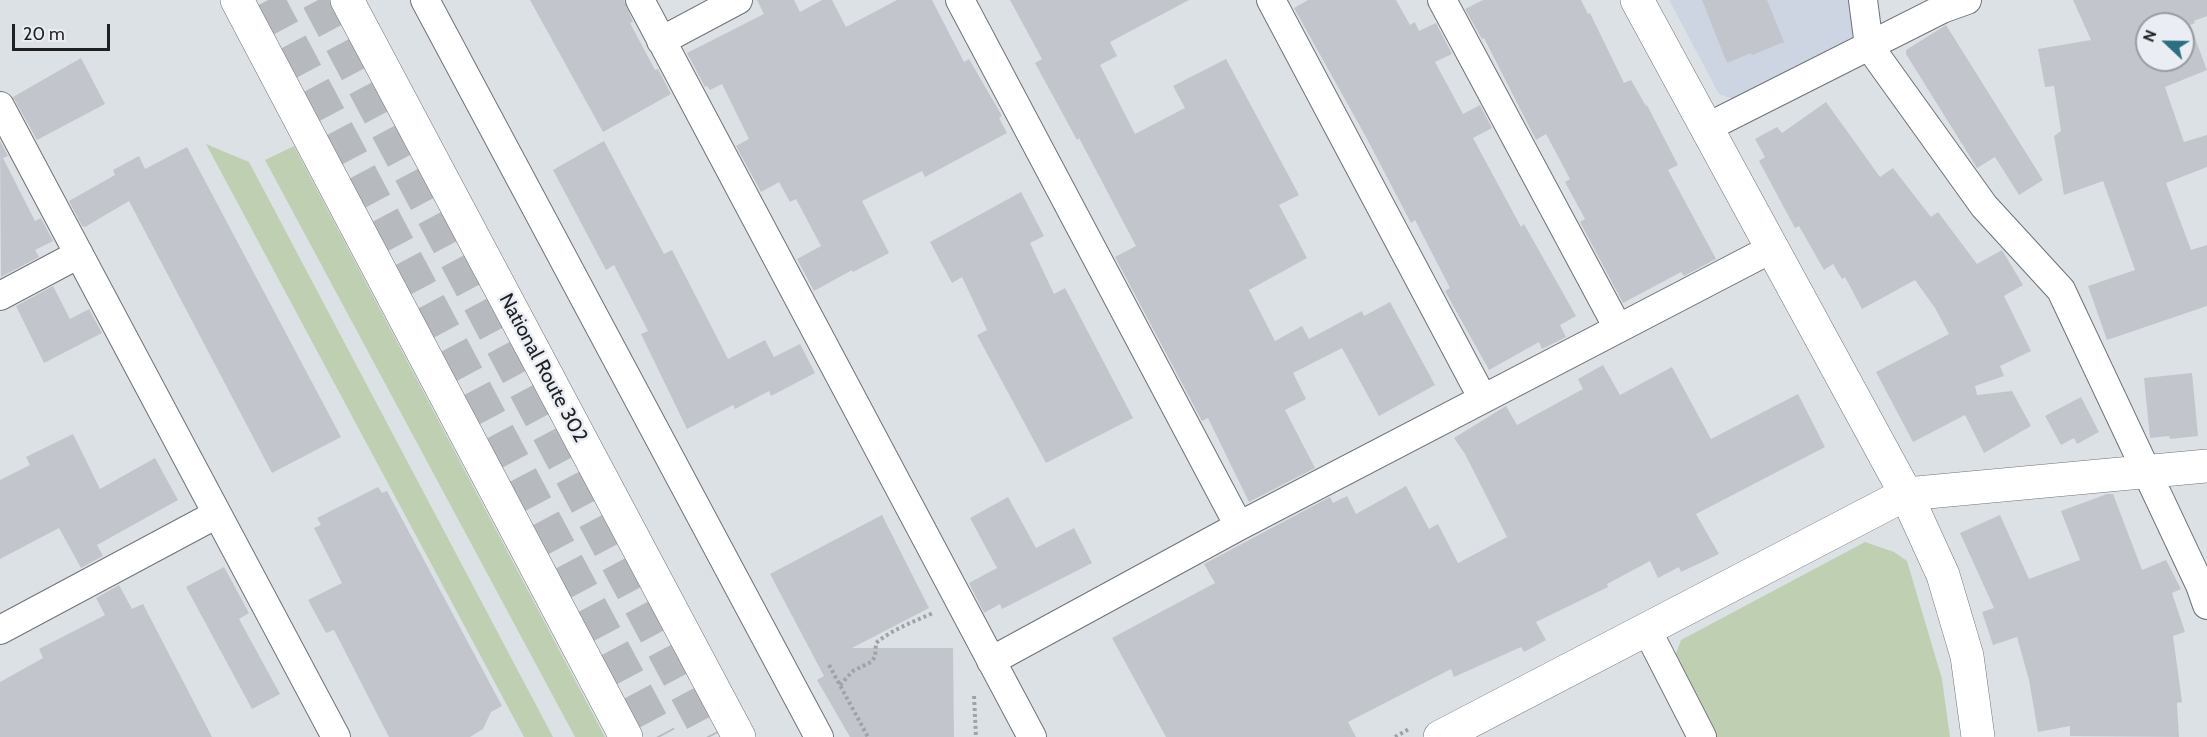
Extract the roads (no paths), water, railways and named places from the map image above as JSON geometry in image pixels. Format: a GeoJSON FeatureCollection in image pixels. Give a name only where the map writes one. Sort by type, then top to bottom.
{"type":"FeatureCollection","features":[{"type":"Feature","properties":{"kind":"main road"},"geometry":{"type":"LineString","coordinates":[[237,0],[626,737]]}},
{"type":"Feature","properties":{"kind":"main road","name":"National Route 302"},"geometry":{"type":"LineString","coordinates":[[347,0],[739,737]]}},
{"type":"Feature","properties":{"kind":"main road"},"geometry":{"type":"LineString","coordinates":[[1637,0],[1906,494],[1943,575],[1966,656],[1978,737]]}},
{"type":"Feature","properties":{"kind":"main road"},"geometry":{"type":"LineString","coordinates":[[1428,731],[1646,628],[1906,494],[2207,466]]}},
{"type":"Feature","properties":{"kind":"street"},"geometry":{"type":"LineString","coordinates":[[425,0],[819,737]]}},
{"type":"Feature","properties":{"kind":"street"},"geometry":{"type":"LineString","coordinates":[[640,0],[1032,737]]}},
{"type":"Feature","properties":{"kind":"street"},"geometry":{"type":"LineString","coordinates":[[661,41],[738,0]]}},
{"type":"Feature","properties":{"kind":"street"},"geometry":{"type":"LineString","coordinates":[[960,0],[1239,526]]}},
{"type":"Feature","properties":{"kind":"street"},"geometry":{"type":"LineString","coordinates":[[1271,0],[1484,399]]}},
{"type":"Feature","properties":{"kind":"street"},"geometry":{"type":"LineString","coordinates":[[1442,0],[1618,328]]}},
{"type":"Feature","properties":{"kind":"street"},"geometry":{"type":"LineString","coordinates":[[1863,0],[1869,46],[1984,206],[2061,290],[2200,585],[2207,605]]}},
{"type":"Feature","properties":{"kind":"street"},"geometry":{"type":"LineString","coordinates":[[1708,127],[1942,9],[1967,0]]}},
{"type":"Feature","properties":{"kind":"street"},"geometry":{"type":"LineString","coordinates":[[0,106],[217,514],[331,735]]}},
{"type":"Feature","properties":{"kind":"street"},"geometry":{"type":"LineString","coordinates":[[992,661],[1239,526],[1772,249]]}},
{"type":"Feature","properties":{"kind":"street"},"geometry":{"type":"LineString","coordinates":[[0,296],[79,254]]}},
{"type":"Feature","properties":{"kind":"street"},"geometry":{"type":"LineString","coordinates":[[0,630],[217,514]]}},
{"type":"Feature","properties":{"kind":"street"},"geometry":{"type":"LineString","coordinates":[[1646,628],[1702,737]]}},
{"type":"Feature","properties":{"kind":"tunnel"},"geometry":{"type":"LineString","coordinates":[[268,0],[660,737]]}},
{"type":"Feature","properties":{"kind":"tunnel"},"geometry":{"type":"LineString","coordinates":[[318,0],[710,737]]}}]}
